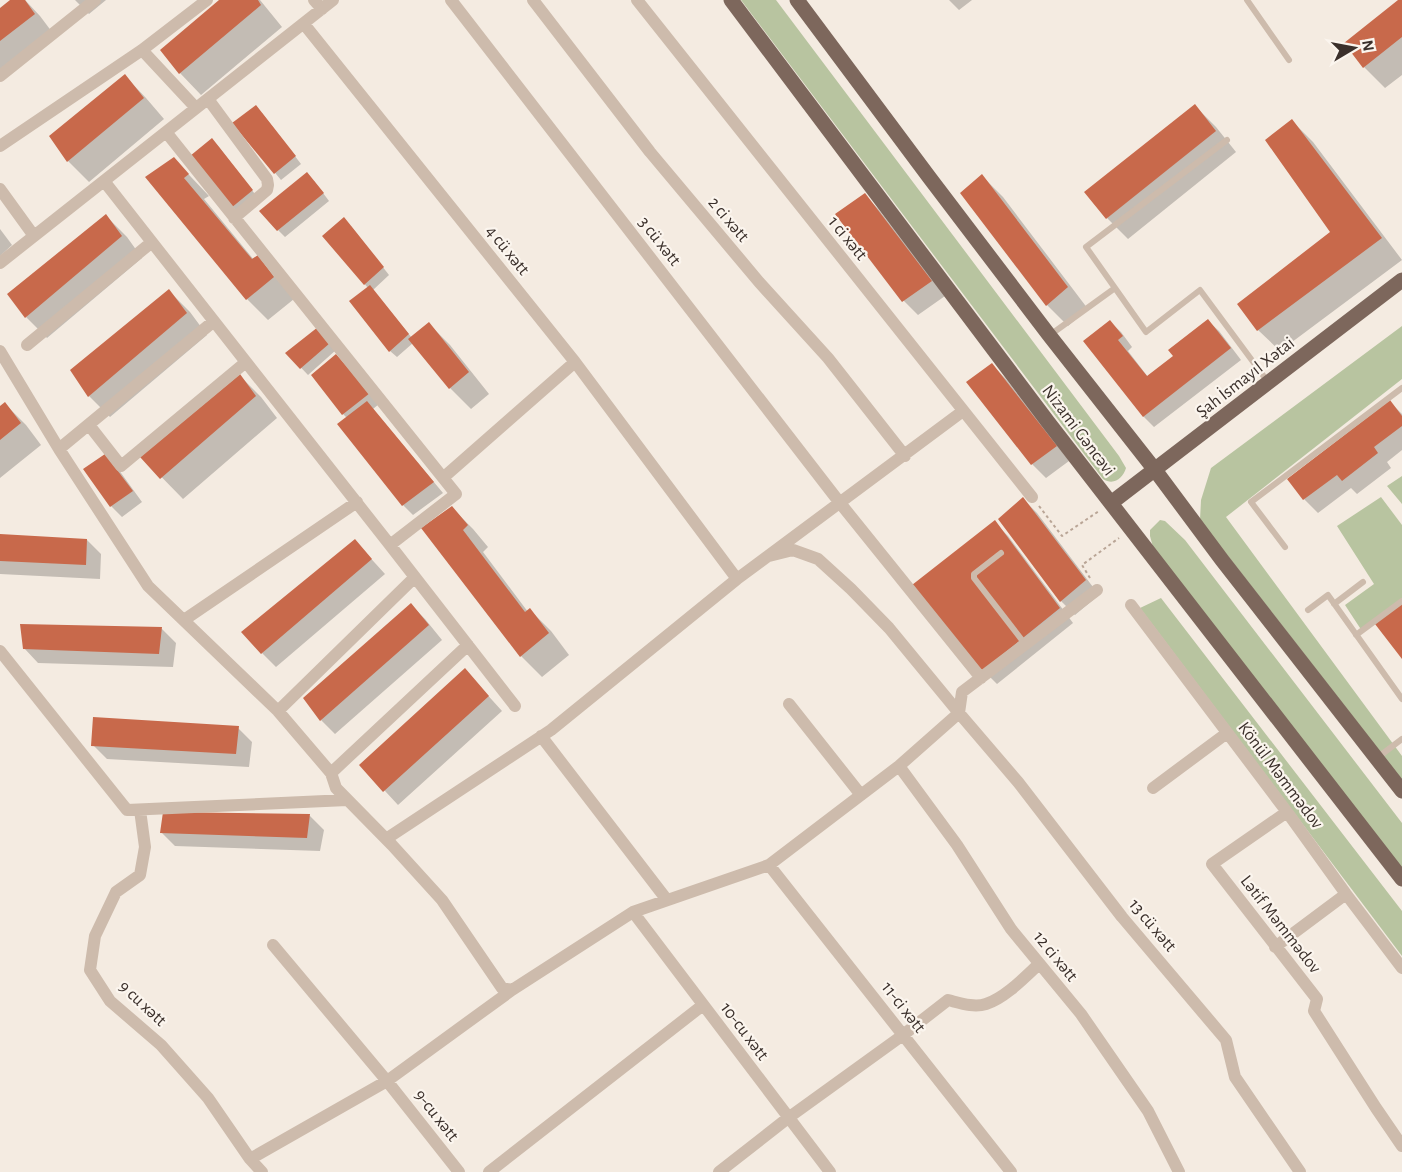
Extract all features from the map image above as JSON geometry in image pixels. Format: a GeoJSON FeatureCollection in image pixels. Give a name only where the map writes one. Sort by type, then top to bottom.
{"type":"FeatureCollection","features":[{"type":"Feature","properties":{"kind":"main road","name":"Nizami Gəncəvi"},"geometry":{"type":"LineString","coordinates":[[730,0],[1131,530],[1402,879]]}},
{"type":"Feature","properties":{"kind":"main road","name":"Nizami Gəncəvi"},"geometry":{"type":"LineString","coordinates":[[797,0],[1090,388],[1402,791]]}},
{"type":"Feature","properties":{"kind":"main road","name":"Şah İsmayıl Xətai"},"geometry":{"type":"LineString","coordinates":[[1111,503],[1402,280]]}},
{"type":"Feature","properties":{"kind":"street"},"geometry":{"type":"LineString","coordinates":[[0,76],[95,0]]}},
{"type":"Feature","properties":{"kind":"street"},"geometry":{"type":"LineString","coordinates":[[0,146],[142,50],[207,0]]}},
{"type":"Feature","properties":{"kind":"street"},"geometry":{"type":"LineString","coordinates":[[0,263],[304,24],[318,5],[333,0]]}},
{"type":"Feature","properties":{"kind":"street","name":"3 cü xətt"},"geometry":{"type":"LineString","coordinates":[[451,0],[840,503],[981,678]]}},
{"type":"Feature","properties":{"kind":"street","name":"2 ci xətt"},"geometry":{"type":"LineString","coordinates":[[533,0],[650,152],[759,282],[828,358],[905,456]]}},
{"type":"Feature","properties":{"kind":"street","name":"1 ci xətt"},"geometry":{"type":"LineString","coordinates":[[637,0],[1032,497]]}},
{"type":"Feature","properties":{"kind":"street","name":"4 cü xətt"},"geometry":{"type":"LineString","coordinates":[[304,24],[575,362],[737,579]]}},
{"type":"Feature","properties":{"kind":"street"},"geometry":{"type":"LineString","coordinates":[[142,50],[196,108]]}},
{"type":"Feature","properties":{"kind":"street"},"geometry":{"type":"LineString","coordinates":[[208,99],[267,179],[267,190],[234,218]]}},
{"type":"Feature","properties":{"kind":"street"},"geometry":{"type":"LineString","coordinates":[[166,132],[456,494],[390,545]]}},
{"type":"Feature","properties":{"kind":"street"},"geometry":{"type":"LineString","coordinates":[[104,181],[515,706]]}},
{"type":"Feature","properties":{"kind":"street"},"geometry":{"type":"LineString","coordinates":[[0,189],[34,236]]}},
{"type":"Feature","properties":{"kind":"street"},"geometry":{"type":"LineString","coordinates":[[27,345],[152,242]]}},
{"type":"Feature","properties":{"kind":"street"},"geometry":{"type":"LineString","coordinates":[[59,449],[214,321]]}},
{"type":"Feature","properties":{"kind":"street"},"geometry":{"type":"LineString","coordinates":[[0,351],[4,365],[148,586],[279,711],[332,773],[336,788],[442,900],[502,988],[512,990]]}},
{"type":"Feature","properties":{"kind":"street"},"geometry":{"type":"LineString","coordinates":[[89,424],[121,466],[246,362]]}},
{"type":"Feature","properties":{"kind":"street"},"geometry":{"type":"LineString","coordinates":[[444,477],[575,362]]}},
{"type":"Feature","properties":{"kind":"street"},"geometry":{"type":"LineString","coordinates":[[386,839],[541,736],[737,579],[963,411]]}},
{"type":"Feature","properties":{"kind":"street"},"geometry":{"type":"LineString","coordinates":[[184,620],[357,502]]}},
{"type":"Feature","properties":{"kind":"street","name":"13 cü xətt"},"geometry":{"type":"LineString","coordinates":[[769,556],[793,550],[818,559],[889,628],[1018,782],[1122,916],[1226,1040],[1235,1077],[1300,1172]]}},
{"type":"Feature","properties":{"kind":"street"},"geometry":{"type":"LineString","coordinates":[[279,711],[414,577]]}},
{"type":"Feature","properties":{"kind":"street"},"geometry":{"type":"LineString","coordinates":[[250,1159],[387,1081],[512,990],[633,912],[769,865],[899,766],[959,713],[962,692],[1097,590]]}},
{"type":"Feature","properties":{"kind":"street","name":"Könül Məmmədov"},"geometry":{"type":"LineString","coordinates":[[1131,605],[1402,968]]}},
{"type":"Feature","properties":{"kind":"street"},"geometry":{"type":"LineString","coordinates":[[332,773],[468,645]]}},
{"type":"Feature","properties":{"kind":"street"},"geometry":{"type":"LineString","coordinates":[[0,651],[127,810],[347,800]]}},
{"type":"Feature","properties":{"kind":"street"},"geometry":{"type":"LineString","coordinates":[[789,704],[861,795]]}},
{"type":"Feature","properties":{"kind":"street"},"geometry":{"type":"LineString","coordinates":[[1152,788],[1227,733]]}},
{"type":"Feature","properties":{"kind":"street"},"geometry":{"type":"LineString","coordinates":[[541,736],[667,900]]}},
{"type":"Feature","properties":{"kind":"street","name":"12 ci xətt"},"geometry":{"type":"LineString","coordinates":[[899,766],[957,845],[1011,929],[1081,1014],[1148,1112],[1179,1172]]}},
{"type":"Feature","properties":{"kind":"street","name":"9 cu xətt"},"geometry":{"type":"LineString","coordinates":[[140,810],[145,847],[140,874],[116,892],[95,936],[90,970],[110,1001],[161,1045],[208,1098],[250,1159],[262,1172]]}},
{"type":"Feature","properties":{"kind":"street","name":"Lətif Məmmədov"},"geometry":{"type":"LineString","coordinates":[[1287,812],[1212,864],[1317,999],[1314,1011],[1402,1146]]}},
{"type":"Feature","properties":{"kind":"street","name":"11-ci xətt"},"geometry":{"type":"LineString","coordinates":[[769,865],[1011,1172]]}},
{"type":"Feature","properties":{"kind":"street"},"geometry":{"type":"LineString","coordinates":[[1275,947],[1346,894]]}},
{"type":"Feature","properties":{"kind":"street","name":"10-cu xətt"},"geometry":{"type":"LineString","coordinates":[[633,912],[830,1172]]}},
{"type":"Feature","properties":{"kind":"street","name":"9-cu xətt"},"geometry":{"type":"LineString","coordinates":[[273,945],[387,1081],[459,1172]]}},
{"type":"Feature","properties":{"kind":"street"},"geometry":{"type":"LineString","coordinates":[[719,1172],[948,1000],[964,1004],[985,1005],[1016,985],[1039,964]]}},
{"type":"Feature","properties":{"kind":"street"},"geometry":{"type":"LineString","coordinates":[[489,1172],[703,1005]]}},
{"type":"Feature","properties":{"kind":"lane"},"geometry":{"type":"LineString","coordinates":[[1247,0],[1289,60]]}},
{"type":"Feature","properties":{"kind":"lane"},"geometry":{"type":"LineString","coordinates":[[1227,140],[1086,247],[1146,332],[1200,290],[1269,383]]}},
{"type":"Feature","properties":{"kind":"lane"},"geometry":{"type":"LineString","coordinates":[[1050,335],[1115,288]]}},
{"type":"Feature","properties":{"kind":"lane"},"geometry":{"type":"LineString","coordinates":[[1285,547],[1251,502],[1402,388]]}},
{"type":"Feature","properties":{"kind":"lane"},"geometry":{"type":"LineString","coordinates":[[1001,554],[974,574],[974,578],[1025,645]]}},
{"type":"Feature","properties":{"kind":"lane"},"geometry":{"type":"LineString","coordinates":[[1334,604],[1363,582]]}},
{"type":"Feature","properties":{"kind":"lane"},"geometry":{"type":"LineString","coordinates":[[1308,610],[1328,596],[1402,699]]}},
{"type":"Feature","properties":{"kind":"lane"},"geometry":{"type":"LineString","coordinates":[[1356,635],[1402,601]]}},
{"type":"Feature","properties":{"kind":"lane"},"geometry":{"type":"LineString","coordinates":[[1377,758],[1402,739]]}},
{"type":"Feature","properties":{"kind":"path"},"geometry":{"type":"LineString","coordinates":[[1032,497],[1062,536],[1111,503]]}},
{"type":"Feature","properties":{"kind":"path"},"geometry":{"type":"LineString","coordinates":[[1097,590],[1082,565],[1131,530]]}},
{"type":"Feature","properties":{"kind":"green space"},"geometry":{"type":"Polygon","coordinates":[[[741,0],[776,0],[1119,456],[1126,468],[1120,478],[1111,482],[1103,479],[741,0]]]}},
{"type":"Feature","properties":{"kind":"green space"},"geometry":{"type":"Polygon","coordinates":[[[1402,326],[1402,379],[1226,517],[1402,756],[1402,780],[1200,520],[1201,500],[1211,468],[1402,326]]]}},
{"type":"Feature","properties":{"kind":"green space"},"geometry":{"type":"Polygon","coordinates":[[[1402,476],[1402,504],[1387,486],[1402,476]]]}},
{"type":"Feature","properties":{"kind":"green space"},"geometry":{"type":"Polygon","coordinates":[[[1381,497],[1402,525],[1402,599],[1362,631],[1345,605],[1374,584],[1337,526],[1381,497]]]}},
{"type":"Feature","properties":{"kind":"green space"},"geometry":{"type":"Polygon","coordinates":[[[1160,520],[1165,521],[1185,540],[1402,823],[1402,870],[1153,547],[1150,530],[1160,520]]]}},
{"type":"Feature","properties":{"kind":"green space"},"geometry":{"type":"Polygon","coordinates":[[[1161,598],[1402,911],[1402,956],[1140,608],[1161,598]]]}},
{"type":"Feature","properties":{"kind":"building"},"geometry":{"type":"Polygon","coordinates":[[[10,0],[25,0],[35,14],[0,41],[0,8],[10,0]]]}},
{"type":"Feature","properties":{"kind":"building"},"geometry":{"type":"Polygon","coordinates":[[[219,0],[258,0],[261,5],[179,74],[160,50],[219,0]]]}},
{"type":"Feature","properties":{"kind":"building"},"geometry":{"type":"Polygon","coordinates":[[[1398,0],[1402,0],[1402,37],[1363,68],[1344,43],[1398,0]]]}},
{"type":"Feature","properties":{"kind":"building"},"geometry":{"type":"Polygon","coordinates":[[[125,74],[144,98],[67,162],[49,136],[125,74]]]}},
{"type":"Feature","properties":{"kind":"building"},"geometry":{"type":"Polygon","coordinates":[[[1195,104],[1216,131],[1106,219],[1084,192],[1195,104]]]}},
{"type":"Feature","properties":{"kind":"building"},"geometry":{"type":"Polygon","coordinates":[[[256,105],[296,156],[274,174],[232,123],[256,105]]]}},
{"type":"Feature","properties":{"kind":"building"},"geometry":{"type":"Polygon","coordinates":[[[1292,119],[1382,238],[1257,331],[1237,304],[1330,232],[1265,140],[1292,119]]]}},
{"type":"Feature","properties":{"kind":"building"},"geometry":{"type":"Polygon","coordinates":[[[212,138],[253,190],[231,208],[190,156],[212,138]]]}},
{"type":"Feature","properties":{"kind":"building"},"geometry":{"type":"Polygon","coordinates":[[[174,157],[189,174],[184,178],[252,259],[258,255],[274,277],[246,300],[145,177],[174,157]]]}},
{"type":"Feature","properties":{"kind":"building"},"geometry":{"type":"Polygon","coordinates":[[[307,172],[324,193],[277,231],[259,211],[307,172]]]}},
{"type":"Feature","properties":{"kind":"building"},"geometry":{"type":"Polygon","coordinates":[[[982,174],[1068,287],[1046,306],[960,193],[982,174]]]}},
{"type":"Feature","properties":{"kind":"building"},"geometry":{"type":"Polygon","coordinates":[[[865,193],[932,281],[902,302],[835,214],[865,193]]]}},
{"type":"Feature","properties":{"kind":"building"},"geometry":{"type":"Polygon","coordinates":[[[106,214],[122,236],[25,318],[7,294],[106,214]]]}},
{"type":"Feature","properties":{"kind":"building"},"geometry":{"type":"Polygon","coordinates":[[[344,217],[384,267],[364,285],[322,236],[344,217]]]}},
{"type":"Feature","properties":{"kind":"building"},"geometry":{"type":"Polygon","coordinates":[[[370,285],[409,334],[389,352],[349,301],[370,285]]]}},
{"type":"Feature","properties":{"kind":"building"},"geometry":{"type":"Polygon","coordinates":[[[169,289],[187,313],[88,397],[70,370],[169,289]]]}},
{"type":"Feature","properties":{"kind":"building"},"geometry":{"type":"Polygon","coordinates":[[[1208,319],[1231,348],[1143,417],[1083,341],[1110,320],[1123,336],[1118,340],[1147,376],[1173,356],[1168,350],[1208,319]]]}},
{"type":"Feature","properties":{"kind":"building"},"geometry":{"type":"Polygon","coordinates":[[[429,322],[469,372],[449,389],[408,339],[429,322]]]}},
{"type":"Feature","properties":{"kind":"building"},"geometry":{"type":"Polygon","coordinates":[[[318,327],[330,343],[300,369],[285,353],[318,327]]]}},
{"type":"Feature","properties":{"kind":"building"},"geometry":{"type":"Polygon","coordinates":[[[336,354],[370,393],[342,415],[311,375],[336,354]]]}},
{"type":"Feature","properties":{"kind":"building"},"geometry":{"type":"Polygon","coordinates":[[[992,363],[1057,446],[1031,465],[966,382],[992,363]]]}},
{"type":"Feature","properties":{"kind":"building"},"geometry":{"type":"Polygon","coordinates":[[[240,374],[256,396],[160,479],[140,457],[240,374]]]}},
{"type":"Feature","properties":{"kind":"building"},"geometry":{"type":"Polygon","coordinates":[[[1390,400],[1402,416],[1402,426],[1374,447],[1378,453],[1342,481],[1337,475],[1303,500],[1287,479],[1390,400]]]}},
{"type":"Feature","properties":{"kind":"building"},"geometry":{"type":"Polygon","coordinates":[[[367,401],[434,482],[402,506],[337,424],[367,401]]]}},
{"type":"Feature","properties":{"kind":"building"},"geometry":{"type":"Polygon","coordinates":[[[5,402],[21,423],[0,440],[0,406],[5,402]]]}},
{"type":"Feature","properties":{"kind":"building"},"geometry":{"type":"Polygon","coordinates":[[[105,454],[133,491],[110,507],[83,469],[105,454]]]}},
{"type":"Feature","properties":{"kind":"building"},"geometry":{"type":"Polygon","coordinates":[[[1023,497],[1086,580],[1060,602],[998,519],[1023,497]]]}},
{"type":"Feature","properties":{"kind":"building"},"geometry":{"type":"Polygon","coordinates":[[[452,506],[468,525],[463,530],[525,612],[530,608],[549,633],[520,657],[421,528],[452,506]]]}},
{"type":"Feature","properties":{"kind":"building"},"geometry":{"type":"Polygon","coordinates":[[[995,520],[1060,608],[982,671],[912,585],[995,520]]]}},
{"type":"Feature","properties":{"kind":"building"},"geometry":{"type":"Polygon","coordinates":[[[0,534],[87,539],[86,565],[0,561],[0,534]]]}},
{"type":"Feature","properties":{"kind":"building"},"geometry":{"type":"Polygon","coordinates":[[[355,539],[372,559],[261,654],[241,632],[355,539]]]}},
{"type":"Feature","properties":{"kind":"building"},"geometry":{"type":"Polygon","coordinates":[[[411,603],[429,625],[320,721],[303,698],[411,603]]]}},
{"type":"Feature","properties":{"kind":"building"},"geometry":{"type":"Polygon","coordinates":[[[1402,603],[1402,659],[1375,624],[1402,603]]]}},
{"type":"Feature","properties":{"kind":"building"},"geometry":{"type":"Polygon","coordinates":[[[20,624],[162,627],[159,654],[23,649],[20,624]]]}},
{"type":"Feature","properties":{"kind":"building"},"geometry":{"type":"Polygon","coordinates":[[[465,668],[489,696],[383,792],[359,765],[465,668]]]}},
{"type":"Feature","properties":{"kind":"building"},"geometry":{"type":"Polygon","coordinates":[[[93,717],[239,726],[236,754],[91,746],[93,717]]]}},
{"type":"Feature","properties":{"kind":"building"},"geometry":{"type":"Polygon","coordinates":[[[163,812],[310,814],[307,838],[160,833],[163,812]]]}}]}
